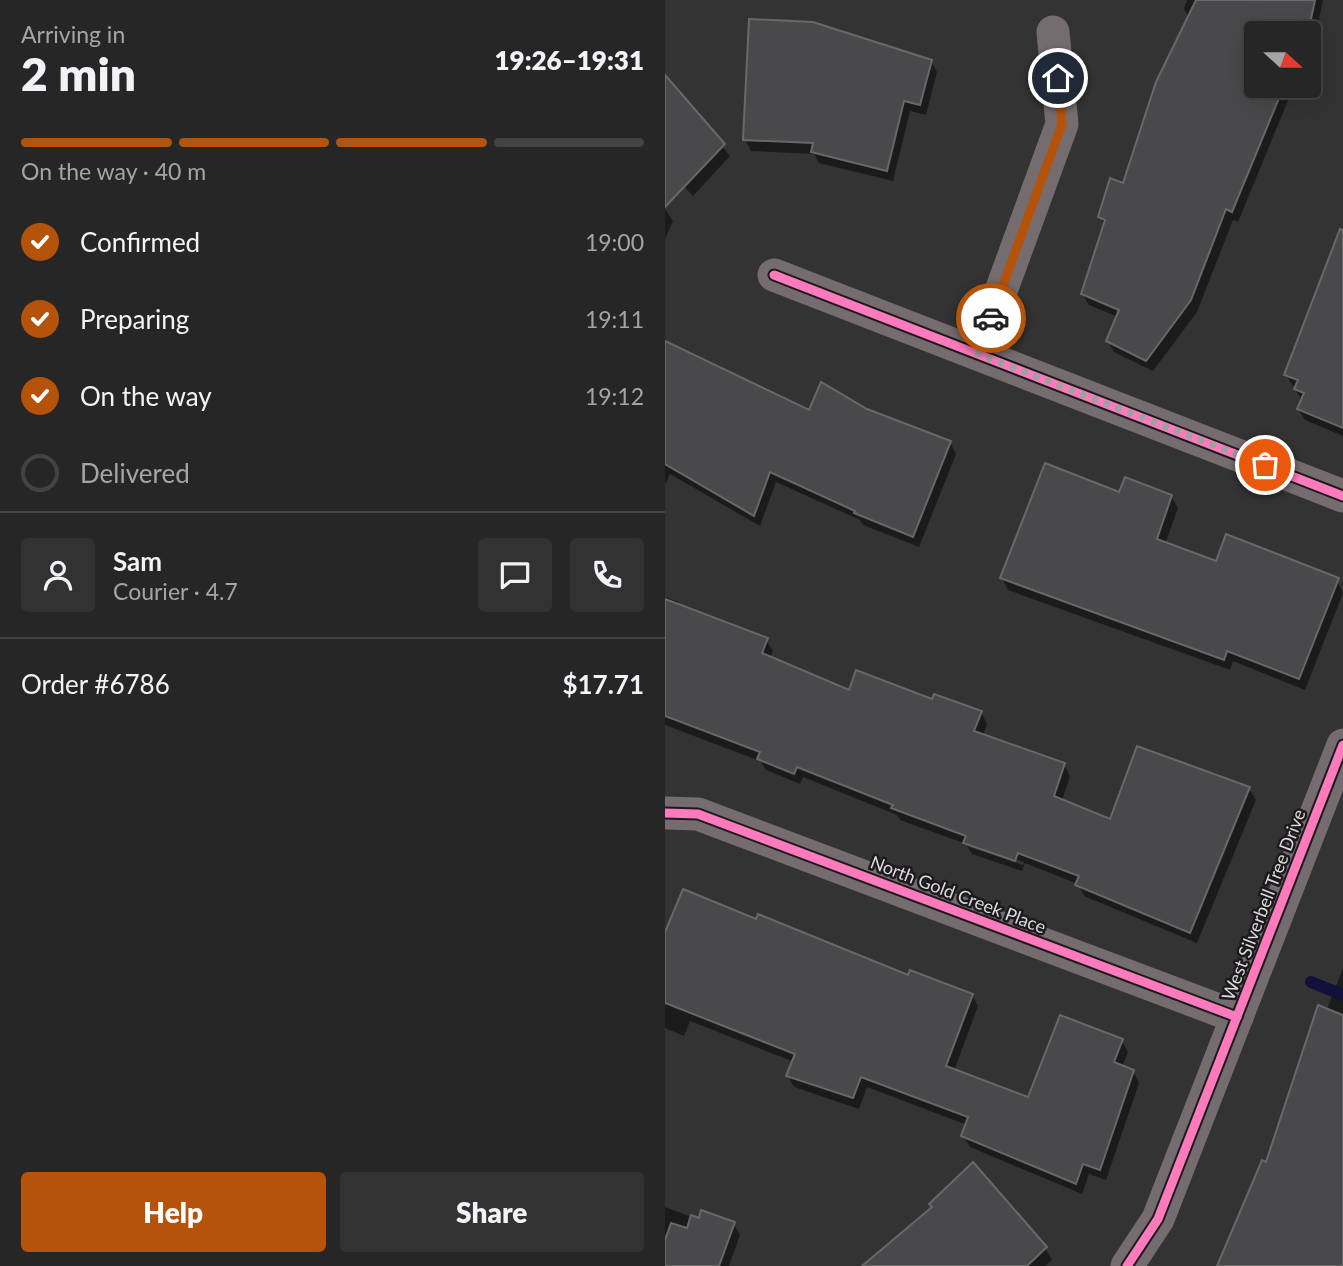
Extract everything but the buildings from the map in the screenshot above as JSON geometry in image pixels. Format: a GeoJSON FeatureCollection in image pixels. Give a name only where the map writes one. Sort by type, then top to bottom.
{"type":"FeatureCollection","features":[{"type":"Feature","properties":{"kind":"street"},"geometry":{"type":"LineString","coordinates":[[978,354],[1062,124],[1053,32]]}},
{"type":"Feature","properties":{"kind":"street"},"geometry":{"type":"LineString","coordinates":[[774,275],[1343,496]]}},
{"type":"Feature","properties":{"kind":"street","name":"West Silverbell Tree Drive"},"geometry":{"type":"LineString","coordinates":[[1127,1266],[1158,1219],[1343,745]]}},
{"type":"Feature","properties":{"kind":"street","name":"North Gold Creek Place"},"geometry":{"type":"LineString","coordinates":[[665,813],[698,814],[1237,1017]]}},
{"type":"Feature","properties":{"kind":"waterway"},"geometry":{"type":"LineString","coordinates":[[1311,982],[1343,995]]}},
{"type":"Feature","properties":{"kind":"cycle path"},"geometry":{"type":"LineString","coordinates":[[774,275],[1343,496]]}},
{"type":"Feature","properties":{"kind":"cycle path"},"geometry":{"type":"LineString","coordinates":[[1127,1266],[1158,1219],[1343,745]]}},
{"type":"Feature","properties":{"kind":"cycle path"},"geometry":{"type":"LineString","coordinates":[[665,813],[698,814],[1237,1017]]}},
{"type":"Feature","properties":{"kind":"way so far"},"geometry":{"type":"LineString","coordinates":[[991,318],[978,354],[1265,465]]}},
{"type":"Feature","properties":{"kind":"route"},"geometry":{"type":"LineString","coordinates":[[991,318],[1062,124],[1058,78]]}}]}
